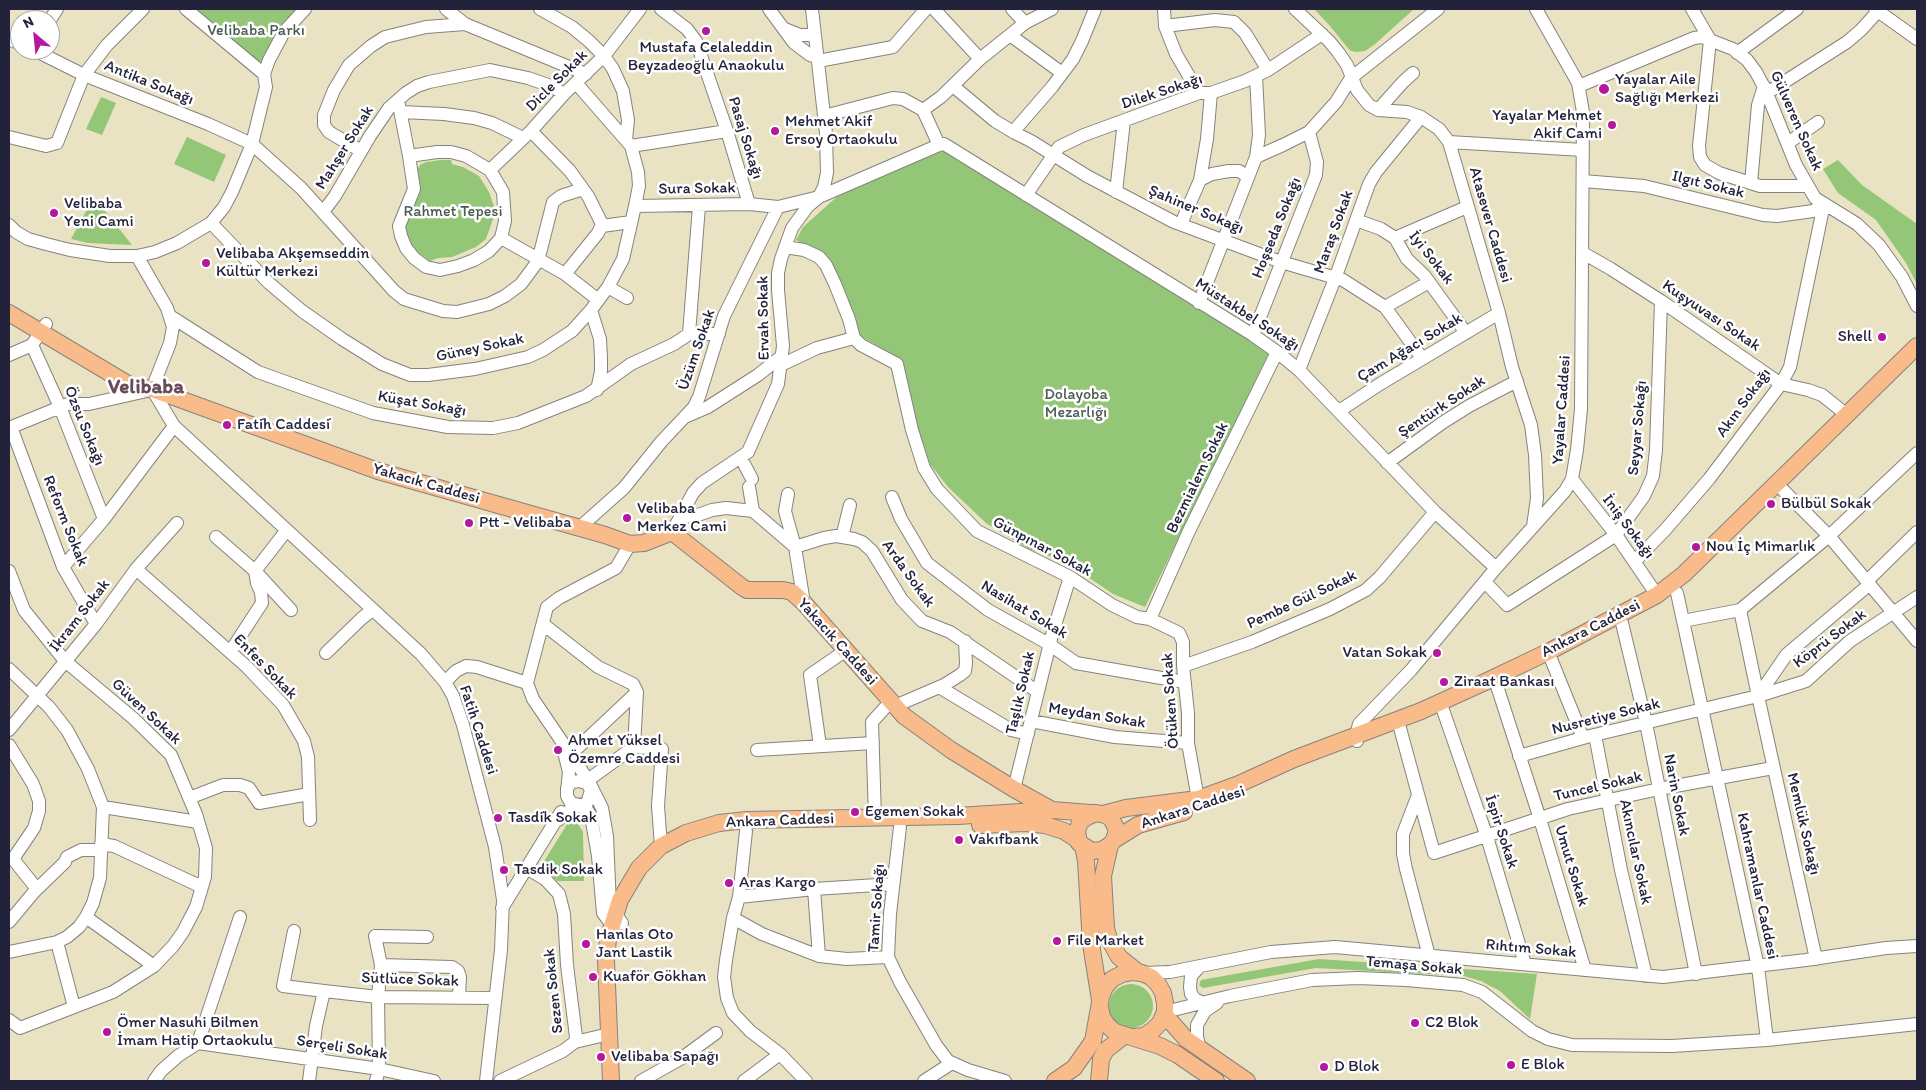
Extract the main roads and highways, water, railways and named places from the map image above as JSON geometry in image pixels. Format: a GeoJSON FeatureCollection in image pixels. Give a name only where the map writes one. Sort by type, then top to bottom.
{"type":"FeatureCollection","features":[{"type":"Feature","properties":{"kind":"main road","name":"Yakacık Caddesi"},"geometry":{"type":"LineString","coordinates":[[9,302],[40,334]]}},
{"type":"Feature","properties":{"kind":"main road","name":"Yakacık Caddesi"},"geometry":{"type":"LineString","coordinates":[[9,313],[40,334],[133,386],[152,389],[378,471],[605,535],[630,544],[644,543],[672,532],[747,590],[783,590],[792,592],[804,603],[904,716],[951,750],[1052,810]]}},
{"type":"Feature","properties":{"kind":"main road","name":"Ankara Caddesi"},"geometry":{"type":"LineString","coordinates":[[611,1081],[606,960],[608,939],[617,920],[641,883],[662,858],[683,845],[701,838],[728,832],[1025,823],[1045,825],[1064,830],[1080,843],[1096,851],[1112,843],[1138,825],[1163,816],[1221,802],[1485,682],[1550,651],[1657,595],[1674,589],[1917,346]]}},
{"type":"Feature","properties":{"kind":"main road","name":"Ankara Caddesi"},"geometry":{"type":"LineString","coordinates":[[620,1081],[615,955],[620,900],[639,868],[661,846],[686,833],[719,823],[747,820],[958,816],[1052,810],[1100,814],[1126,808],[1198,799],[1239,784],[1294,759],[1356,739],[1400,728],[1497,686],[1622,623],[1674,589],[1783,490],[1917,361]]}},
{"type":"Feature","properties":{"kind":"main road"},"geometry":{"type":"LineString","coordinates":[[1012,812],[1020,802],[1014,789]]}},
{"type":"Feature","properties":{"kind":"main road"},"geometry":{"type":"LineString","coordinates":[[1099,1081],[1101,1059],[1106,1050],[1129,1037],[1144,1036],[1153,1030],[1160,1023],[1166,1003],[1158,984],[1119,957],[1108,938],[1103,876],[1116,826],[1111,818],[1100,814],[1087,816],[1080,822],[1077,831],[1086,861],[1092,944],[1102,1017],[1115,1032],[1129,1037],[1160,1046],[1178,1055],[1216,1081]]}},
{"type":"Feature","properties":{"kind":"main road"},"geometry":{"type":"LineString","coordinates":[[1055,1081],[1074,1068],[1084,1056],[1093,1040],[1105,987],[1112,979],[1122,974],[1140,973]]}},
{"type":"Feature","properties":{"kind":"main road"},"geometry":{"type":"LineString","coordinates":[[1164,1013],[1186,1039],[1247,1081]]}},
{"type":"Feature","properties":{"kind":"place","name":"Mustafa Celaleddin Beyzadeoğlu Anaokulu"},"geometry":{"type":"Point","coordinates":[706,31]}},
{"type":"Feature","properties":{"kind":"place","name":"Yayalar Aile Sağlığı Merkezi"},"geometry":{"type":"Point","coordinates":[1604,89]}},
{"type":"Feature","properties":{"kind":"place","name":"Yayalar Mehmet Akif Cami"},"geometry":{"type":"Point","coordinates":[1612,125]}},
{"type":"Feature","properties":{"kind":"place","name":"Mehmet Akif Ersoy Ortaokulu"},"geometry":{"type":"Point","coordinates":[775,131]}},
{"type":"Feature","properties":{"kind":"place","name":"Velibaba Yeni Cami"},"geometry":{"type":"Point","coordinates":[54,213]}},
{"type":"Feature","properties":{"kind":"place","name":"Velibaba Akşemseddin Kültür Merkezi"},"geometry":{"type":"Point","coordinates":[206,263]}},
{"type":"Feature","properties":{"kind":"place","name":"Shell"},"geometry":{"type":"Point","coordinates":[1882,337]}},
{"type":"Feature","properties":{"kind":"place","name":"Fati̇h Caddesi̇"},"geometry":{"type":"Point","coordinates":[227,425]}},
{"type":"Feature","properties":{"kind":"place","name":"Bülbül Sokak"},"geometry":{"type":"Point","coordinates":[1771,504]}},
{"type":"Feature","properties":{"kind":"place","name":"Velibaba Merkez Cami"},"geometry":{"type":"Point","coordinates":[627,518]}},
{"type":"Feature","properties":{"kind":"place","name":"Ptt - Velibaba"},"geometry":{"type":"Point","coordinates":[469,523]}},
{"type":"Feature","properties":{"kind":"place","name":"Nou İç Mimarlık"},"geometry":{"type":"Point","coordinates":[1696,547]}},
{"type":"Feature","properties":{"kind":"place","name":"Vatan Sokak"},"geometry":{"type":"Point","coordinates":[1437,653]}},
{"type":"Feature","properties":{"kind":"place","name":"Ziraat Bankası"},"geometry":{"type":"Point","coordinates":[1444,682]}},
{"type":"Feature","properties":{"kind":"place","name":"Ahmet Yüksel Özemre Caddesi"},"geometry":{"type":"Point","coordinates":[558,750]}},
{"type":"Feature","properties":{"kind":"place","name":"Egemen Sokak"},"geometry":{"type":"Point","coordinates":[855,812]}},
{"type":"Feature","properties":{"kind":"place","name":"Tasdi̇k Sokak"},"geometry":{"type":"Point","coordinates":[498,818]}},
{"type":"Feature","properties":{"kind":"place","name":"Vakıfbank"},"geometry":{"type":"Point","coordinates":[959,840]}},
{"type":"Feature","properties":{"kind":"place","name":"Tasdik Sokak"},"geometry":{"type":"Point","coordinates":[504,870]}},
{"type":"Feature","properties":{"kind":"place","name":"Aras Kargo"},"geometry":{"type":"Point","coordinates":[729,883]}},
{"type":"Feature","properties":{"kind":"place","name":"File Market"},"geometry":{"type":"Point","coordinates":[1057,941]}},
{"type":"Feature","properties":{"kind":"place","name":"Hanlas Oto Jant Lastik"},"geometry":{"type":"Point","coordinates":[586,944]}},
{"type":"Feature","properties":{"kind":"place","name":"Kuaför Gökhan"},"geometry":{"type":"Point","coordinates":[593,977]}},
{"type":"Feature","properties":{"kind":"place","name":"C2 Blok"},"geometry":{"type":"Point","coordinates":[1415,1023]}},
{"type":"Feature","properties":{"kind":"place","name":"Ömer Nasuhi Bilmen İmam Hatip Ortaokulu"},"geometry":{"type":"Point","coordinates":[107,1032]}},
{"type":"Feature","properties":{"kind":"place","name":"Velibaba Sapağı"},"geometry":{"type":"Point","coordinates":[601,1057]}},
{"type":"Feature","properties":{"kind":"place","name":"E Blok"},"geometry":{"type":"Point","coordinates":[1511,1065]}},
{"type":"Feature","properties":{"kind":"place","name":"D Blok"},"geometry":{"type":"Point","coordinates":[1324,1067]}},
{"type":"Feature","properties":{"kind":"district","name":"Velibaba"},"geometry":{"type":"Point","coordinates":[146,388]}},
{"type":"Feature","properties":{"kind":"park label","name":"Velibaba Parkı"},"geometry":{"type":"Point","coordinates":[256,31]}},
{"type":"Feature","properties":{"kind":"park label","name":"Rahmet Tepesi"},"geometry":{"type":"Point","coordinates":[453,212]}},
{"type":"Feature","properties":{"kind":"park label","name":"Dolayoba Mezarlığı"},"geometry":{"type":"Point","coordinates":[1076,404]}}]}
